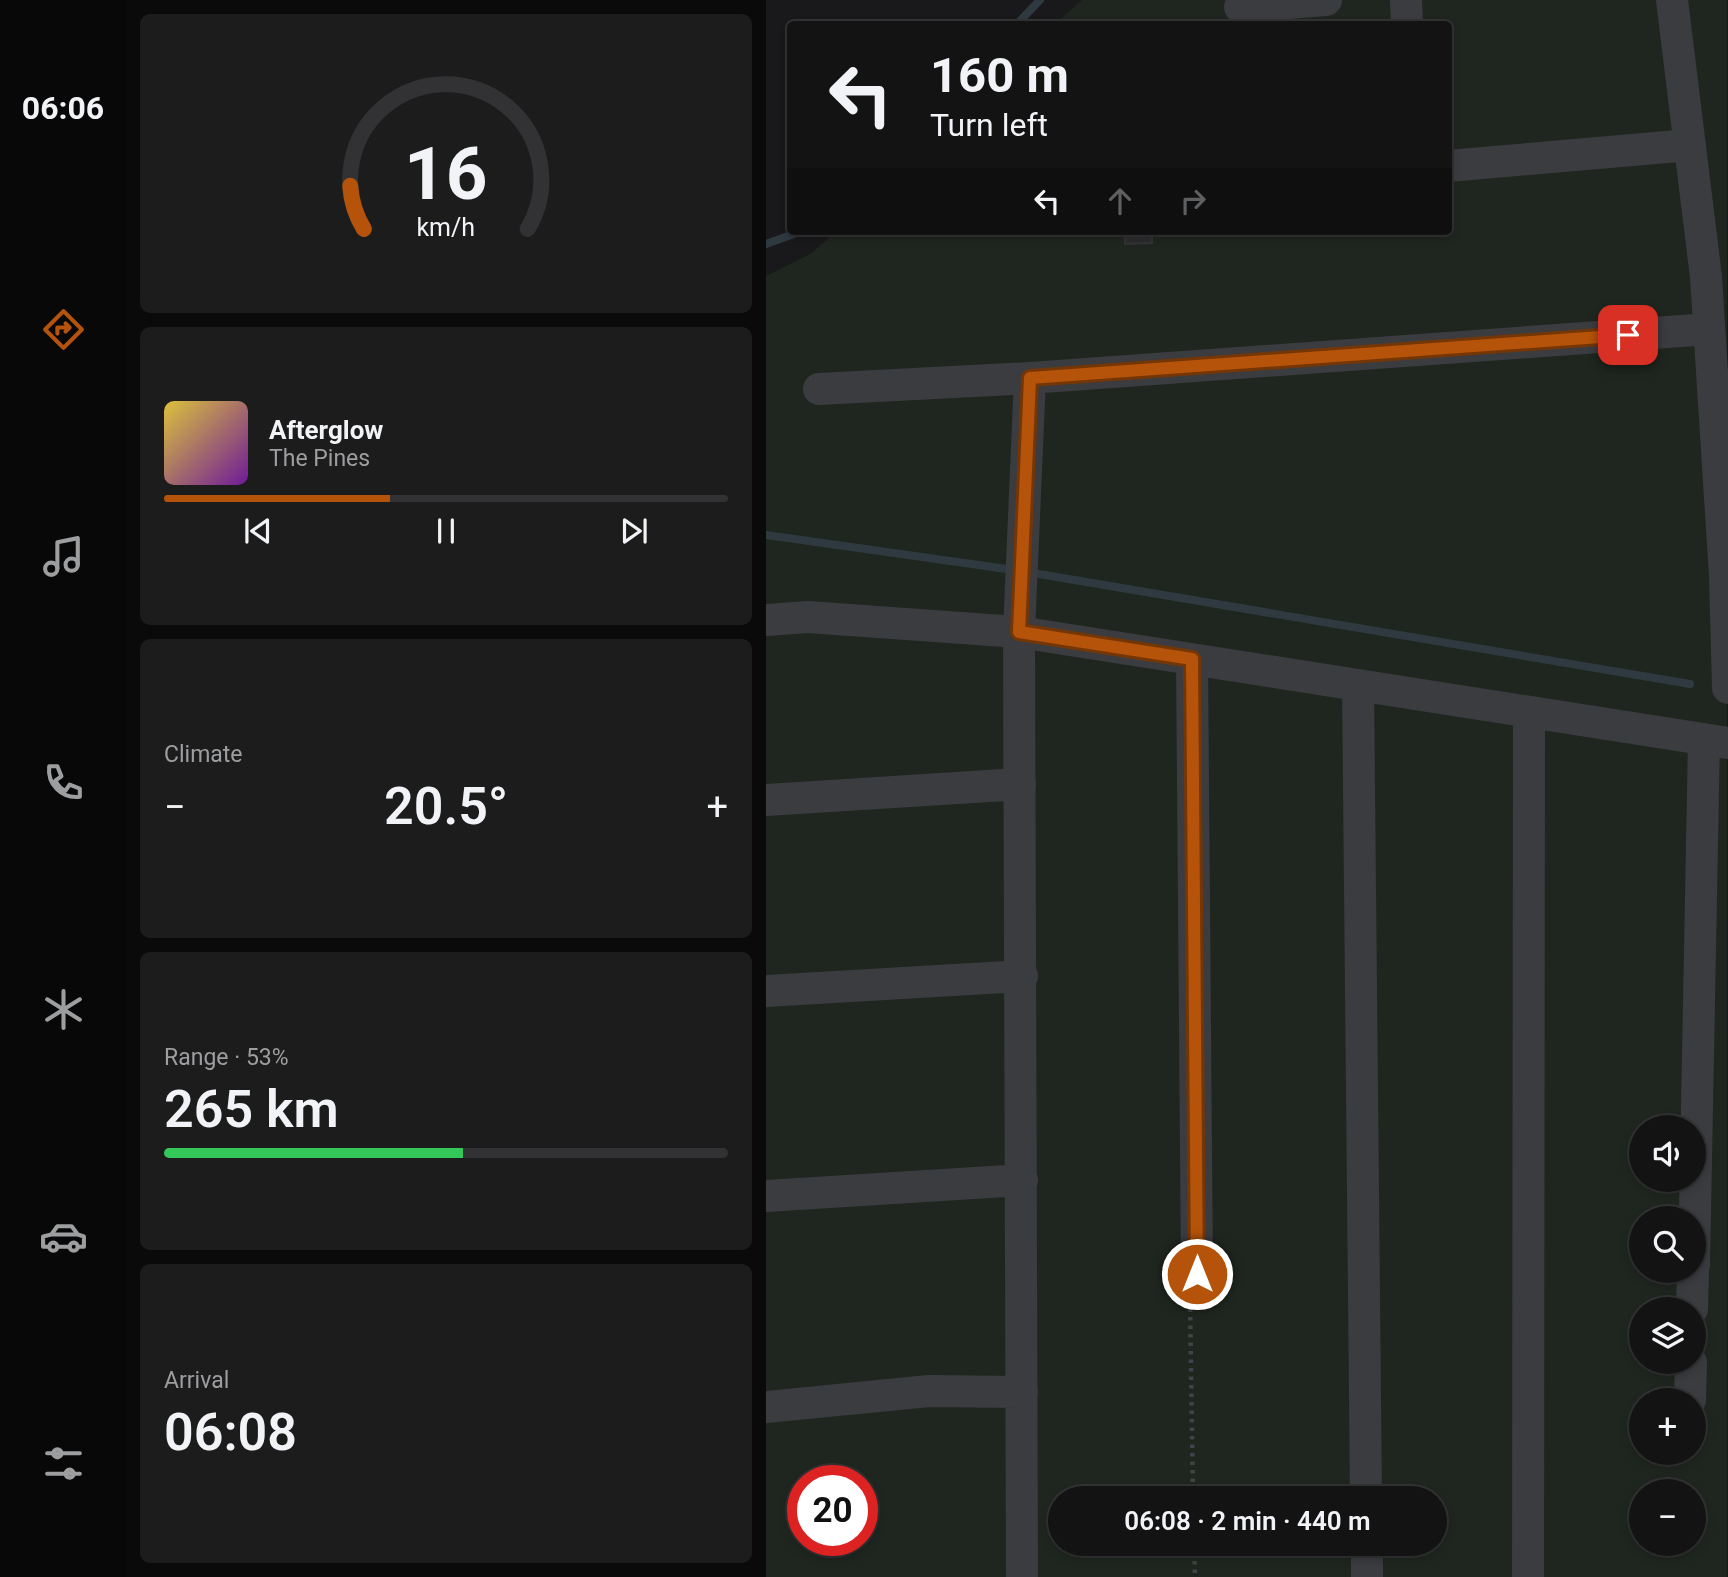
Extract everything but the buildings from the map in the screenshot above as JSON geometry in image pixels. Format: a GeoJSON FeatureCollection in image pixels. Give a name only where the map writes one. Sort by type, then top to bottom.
{"type":"FeatureCollection","features":[{"type":"Feature","properties":{"kind":"street"},"geometry":{"type":"LineString","coordinates":[[1240,7],[1326,0]]}},
{"type":"Feature","properties":{"kind":"street"},"geometry":{"type":"LineString","coordinates":[[1406,0],[1407,21]]}},
{"type":"Feature","properties":{"kind":"street"},"geometry":{"type":"LineString","coordinates":[[1672,0],[1709,329],[1725,576],[1727,688]]}},
{"type":"Feature","properties":{"kind":"street"},"geometry":{"type":"LineString","coordinates":[[1452,166],[1690,145]]}},
{"type":"Feature","properties":{"kind":"street"},"geometry":{"type":"LineString","coordinates":[[819,389],[1030,378],[1709,329]]}},
{"type":"Feature","properties":{"kind":"street"},"geometry":{"type":"LineString","coordinates":[[1022,1577],[1019,632],[1030,378]]}},
{"type":"Feature","properties":{"kind":"street"},"geometry":{"type":"LineString","coordinates":[[766,621],[808,617],[1019,632],[1716,741],[1696,1206]]}},
{"type":"Feature","properties":{"kind":"street"},"geometry":{"type":"LineString","coordinates":[[1192,659],[1197,1274]]}},
{"type":"Feature","properties":{"kind":"street"},"geometry":{"type":"LineString","coordinates":[[1358,685],[1366,1486]]}},
{"type":"Feature","properties":{"kind":"street"},"geometry":{"type":"LineString","coordinates":[[1528,1577],[1530,712]]}},
{"type":"Feature","properties":{"kind":"street"},"geometry":{"type":"LineString","coordinates":[[766,800],[1020,784]]}},
{"type":"Feature","properties":{"kind":"street"},"geometry":{"type":"LineString","coordinates":[[766,991],[1022,976]]}},
{"type":"Feature","properties":{"kind":"street"},"geometry":{"type":"LineString","coordinates":[[766,1196],[1022,1180]]}},
{"type":"Feature","properties":{"kind":"street"},"geometry":{"type":"LineString","coordinates":[[766,1407],[929,1391],[1022,1391]]}},
{"type":"Feature","properties":{"kind":"street"},"geometry":{"type":"LineString","coordinates":[[1367,1556],[1367,1577]]}},
{"type":"Feature","properties":{"kind":"path"},"geometry":{"type":"LineString","coordinates":[[1193,1486],[1188,1307],[1197,1274]]}},
{"type":"Feature","properties":{"kind":"path"},"geometry":{"type":"LineString","coordinates":[[1194,1556],[1195,1577]]}},
{"type":"Feature","properties":{"kind":"shaded area"},"geometry":{"type":"Polygon","coordinates":[[[1082,0],[1727,0],[1727,1577],[766,1577],[766,276],[812,253],[832,235],[1452,235],[1452,21],[1058,21],[1082,0]]]}},
{"type":"Feature","properties":{"kind":"waterway"},"geometry":{"type":"LineString","coordinates":[[1020,21],[1040,0]]}},
{"type":"Feature","properties":{"kind":"waterway"},"geometry":{"type":"LineString","coordinates":[[766,244],[791,235]]}},
{"type":"Feature","properties":{"kind":"waterway"},"geometry":{"type":"LineString","coordinates":[[766,535],[1014,570]]}},
{"type":"Feature","properties":{"kind":"waterway"},"geometry":{"type":"LineString","coordinates":[[1027,572],[1690,684]]}},
{"type":"Feature","properties":{"kind":"route"},"geometry":{"type":"LineString","coordinates":[[1197,1274],[1192,659],[1019,632],[1030,378],[1628,335]]}}]}
